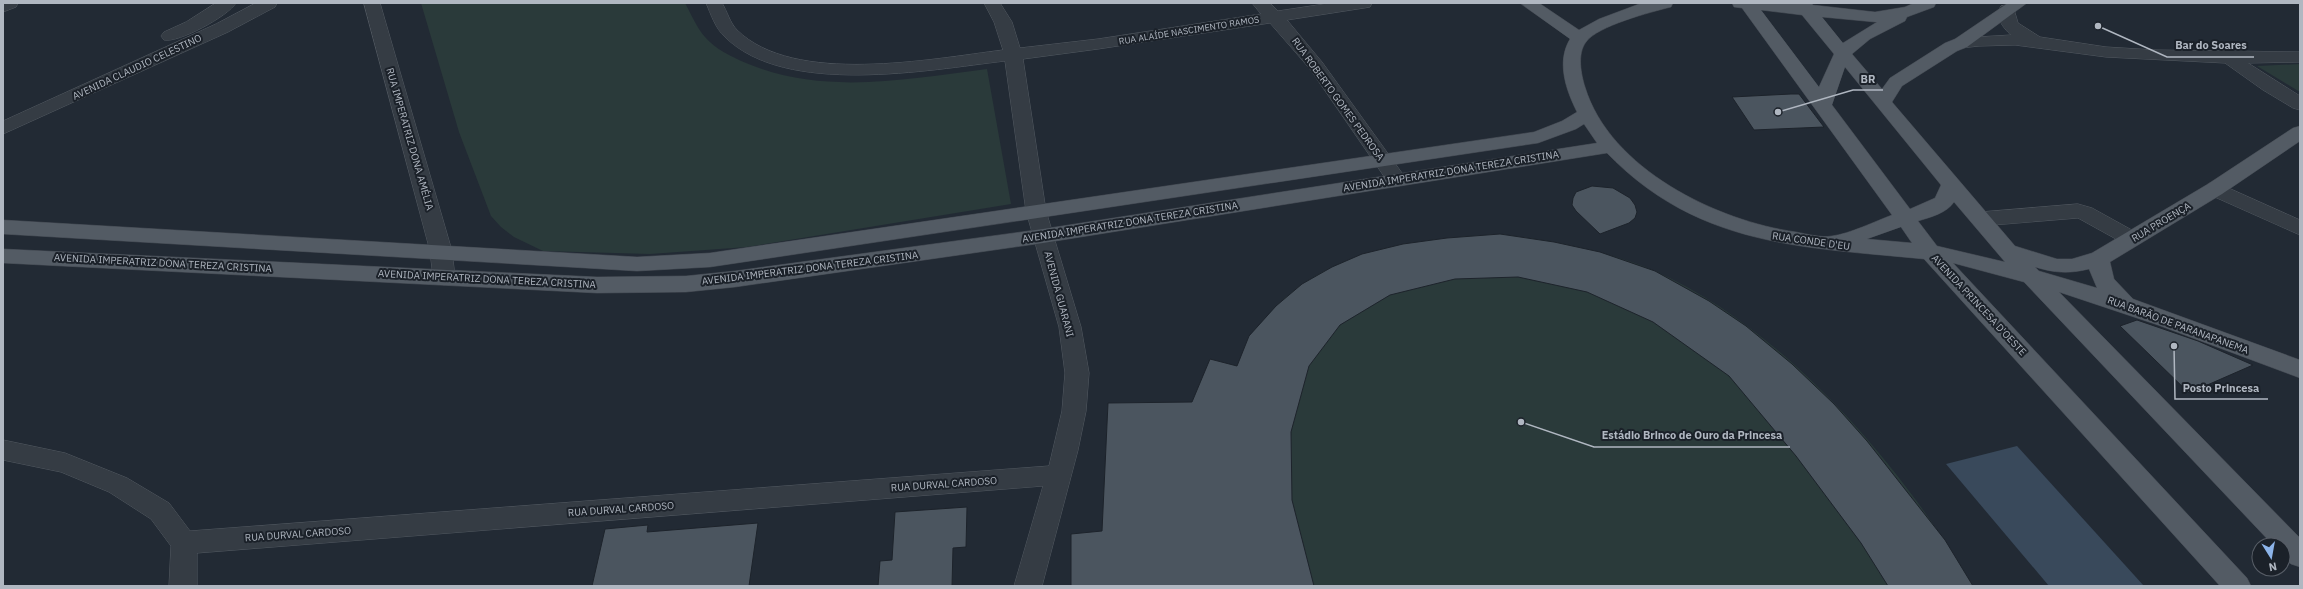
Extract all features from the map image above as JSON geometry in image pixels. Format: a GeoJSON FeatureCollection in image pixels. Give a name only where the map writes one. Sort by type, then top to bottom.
{"type":"FeatureCollection","features":[{"type":"Feature","properties":{"kind":"main road"},"geometry":{"type":"LineString","coordinates":[[1528,3],[1579,38],[1620,15],[1665,3]]}},
{"type":"Feature","properties":{"kind":"main road"},"geometry":{"type":"LineString","coordinates":[[1745,3],[1804,6],[1875,17],[1909,12]]}},
{"type":"Feature","properties":{"kind":"main road","name":"AVENIDA PRINCESA D'OESTE"},"geometry":{"type":"LineString","coordinates":[[1745,3],[1903,218],[1930,252],[2237,586]]}},
{"type":"Feature","properties":{"kind":"main road"},"geometry":{"type":"LineString","coordinates":[[1822,107],[1827,89],[1844,55],[1855,42],[1928,3]]}},
{"type":"Feature","properties":{"kind":"main road"},"geometry":{"type":"LineString","coordinates":[[1804,6],[1882,102],[2008,252],[2300,556]]}},
{"type":"Feature","properties":{"kind":"main road"},"geometry":{"type":"LineString","coordinates":[[1882,102],[1896,82],[1951,47],[1961,43],[2013,6]]}},
{"type":"Feature","properties":{"kind":"main road","name":"RUA CONDE D'EU"},"geometry":{"type":"LineString","coordinates":[[1579,38],[1573,54],[1573,79],[1586,114],[1609,147],[1671,196],[1721,221],[1775,237],[1830,245],[1930,252],[2032,277]]}},
{"type":"Feature","properties":{"kind":"main road","name":"AVENIDA IMPERATRIZ DONA TEREZA CRISTINA"},"geometry":{"type":"LineString","coordinates":[[3,227],[441,251],[637,264],[710,260],[1538,136],[1569,125],[1586,114]]}},
{"type":"Feature","properties":{"kind":"main road","name":"RUA PROENÇA"},"geometry":{"type":"LineString","coordinates":[[2008,252],[2057,266],[2072,266],[2099,259],[2215,188],[2300,132]]}},
{"type":"Feature","properties":{"kind":"main road","name":"AVENIDA IMPERATRIZ DONA TEREZA CRISTINA"},"geometry":{"type":"LineString","coordinates":[[3,256],[444,276],[582,284],[686,284],[750,277],[1043,236],[1609,147]]}},
{"type":"Feature","properties":{"kind":"main road"},"geometry":{"type":"LineString","coordinates":[[1830,245],[1932,209],[1944,202],[1951,184]]}},
{"type":"Feature","properties":{"kind":"main road"},"geometry":{"type":"LineString","coordinates":[[2099,259],[2098,272],[2103,281],[2126,305]]}},
{"type":"Feature","properties":{"kind":"main road","name":"RUA BARÃO DE PARANAPANEMA"},"geometry":{"type":"LineString","coordinates":[[2032,277],[2126,305],[2300,369]]}},
{"type":"Feature","properties":{"kind":"street"},"geometry":{"type":"LineString","coordinates":[[3,7],[10,3]]}},
{"type":"Feature","properties":{"kind":"street","name":"AVENIDA CLAUDIO CELESTINO"},"geometry":{"type":"LineString","coordinates":[[3,112],[192,26],[228,3]]}},
{"type":"Feature","properties":{"kind":"street","name":"AVENIDA CLAUDIO CELESTINO"},"geometry":{"type":"LineString","coordinates":[[3,128],[222,28],[269,3]]}},
{"type":"Feature","properties":{"kind":"street","name":"RUA IMPERATRIZ DONA AMÉLIA"},"geometry":{"type":"LineString","coordinates":[[372,3],[441,251],[444,276]]}},
{"type":"Feature","properties":{"kind":"street","name":"RUA ALAÍDE NASCIMENTO RAMOS"},"geometry":{"type":"LineString","coordinates":[[714,3],[730,33],[748,47],[772,58],[806,66],[871,69],[901,68],[1098,44],[1364,3]]}},
{"type":"Feature","properties":{"kind":"street","name":"AVENIDA GUARANI"},"geometry":{"type":"LineString","coordinates":[[992,3],[1003,22],[1013,54],[1036,211],[1070,327],[1077,373],[1074,411],[1059,475],[1028,586]]}},
{"type":"Feature","properties":{"kind":"street","name":"RUA ROBERTO GOMES PEDROSA"},"geometry":{"type":"LineString","coordinates":[[1260,3],[1275,17],[1310,58],[1397,180]]}},
{"type":"Feature","properties":{"kind":"street"},"geometry":{"type":"LineString","coordinates":[[2013,6],[2007,18],[2010,25],[2017,32],[2040,44]]}},
{"type":"Feature","properties":{"kind":"street"},"geometry":{"type":"LineString","coordinates":[[1961,43],[1982,39],[1997,39],[2122,53],[2232,60],[2300,57]]}},
{"type":"Feature","properties":{"kind":"street"},"geometry":{"type":"LineString","coordinates":[[2232,60],[2269,86],[2300,104]]}},
{"type":"Feature","properties":{"kind":"street"},"geometry":{"type":"LineString","coordinates":[[2215,188],[2300,228]]}},
{"type":"Feature","properties":{"kind":"street"},"geometry":{"type":"LineString","coordinates":[[1981,219],[2078,211],[2085,213],[2132,239]]}},
{"type":"Feature","properties":{"kind":"street"},"geometry":{"type":"LineString","coordinates":[[3,450],[65,463],[118,485],[160,511],[184,543],[183,586]]}},
{"type":"Feature","properties":{"kind":"street","name":"RUA DURVAL CARDOSO"},"geometry":{"type":"LineString","coordinates":[[184,543],[1059,475]]}},
{"type":"Feature","properties":{"kind":"shaded area"},"geometry":{"type":"Polygon","coordinates":[[[421,3],[685,3],[702,33],[719,49],[746,63],[775,73],[805,79],[835,82],[865,82],[926,77],[987,69],[1011,204],[747,247],[650,254],[543,251],[514,237],[501,227],[491,216],[459,132],[421,3]]]}},
{"type":"Feature","properties":{"kind":"shaded area"},"geometry":{"type":"Polygon","coordinates":[[[2300,64],[2300,92],[2257,66],[2300,64]]]}},
{"type":"Feature","properties":{"kind":"shaded area"},"geometry":{"type":"Polygon","coordinates":[[[1500,234],[1579,247],[1618,257],[1655,271],[1703,296],[1750,328],[1794,365],[1836,405],[1875,449],[1912,494],[1944,540],[1973,586],[1204,586],[1192,402],[1210,359],[1237,366],[1251,335],[1268,315],[1292,292],[1317,275],[1345,261],[1375,251],[1406,244],[1437,239],[1500,234]]]}},
{"type":"Feature","properties":{"kind":"water"},"geometry":{"type":"Polygon","coordinates":[[[2017,446],[2144,586],[2049,586],[1946,464],[2017,446]]]}},
{"type":"Feature","properties":{"kind":"building"},"geometry":{"type":"Polygon","coordinates":[[[1799,94],[1824,127],[1754,130],[1732,97],[1799,94]]]}},
{"type":"Feature","properties":{"kind":"building"},"geometry":{"type":"Polygon","coordinates":[[[1592,186],[1613,188],[1630,198],[1635,205],[1637,212],[1635,218],[1629,223],[1600,234],[1576,211],[1572,205],[1576,192],[1592,186]]]}},
{"type":"Feature","properties":{"kind":"building"},"geometry":{"type":"Polygon","coordinates":[[[1500,234],[1554,242],[1600,252],[1655,271],[1709,301],[1746,326],[1792,364],[1834,404],[1867,441],[1945,540],[1973,586],[1888,586],[1861,543],[1796,456],[1729,376],[1653,322],[1587,292],[1518,277],[1455,279],[1390,295],[1340,325],[1309,366],[1291,432],[1292,500],[1314,586],[1071,586],[1071,534],[1102,531],[1108,403],[1192,402],[1210,359],[1237,366],[1249,336],[1276,306],[1302,284],[1332,267],[1362,254],[1403,244],[1447,238],[1500,234]]]}},
{"type":"Feature","properties":{"kind":"building"},"geometry":{"type":"Polygon","coordinates":[[[2137,320],[2198,341],[2253,365],[2189,393],[2120,326],[2137,320]]]}},
{"type":"Feature","properties":{"kind":"building"},"geometry":{"type":"Polygon","coordinates":[[[967,507],[966,547],[953,548],[952,586],[878,586],[880,561],[892,560],[895,512],[967,507]]]}},
{"type":"Feature","properties":{"kind":"building"},"geometry":{"type":"Polygon","coordinates":[[[758,523],[749,586],[592,586],[605,529],[648,525],[647,532],[758,523]]]}},
{"type":"Feature","properties":{"kind":"place","name":"Bar do Soares"},"geometry":{"type":"Point","coordinates":[2098,26]}},
{"type":"Feature","properties":{"kind":"place","name":"BR"},"geometry":{"type":"Point","coordinates":[1778,112]}},
{"type":"Feature","properties":{"kind":"place","name":"Posto Princesa"},"geometry":{"type":"Point","coordinates":[2174,346]}},
{"type":"Feature","properties":{"kind":"place","name":"Estádio Brinco de Ouro da Princesa"},"geometry":{"type":"Point","coordinates":[1521,422]}}]}
